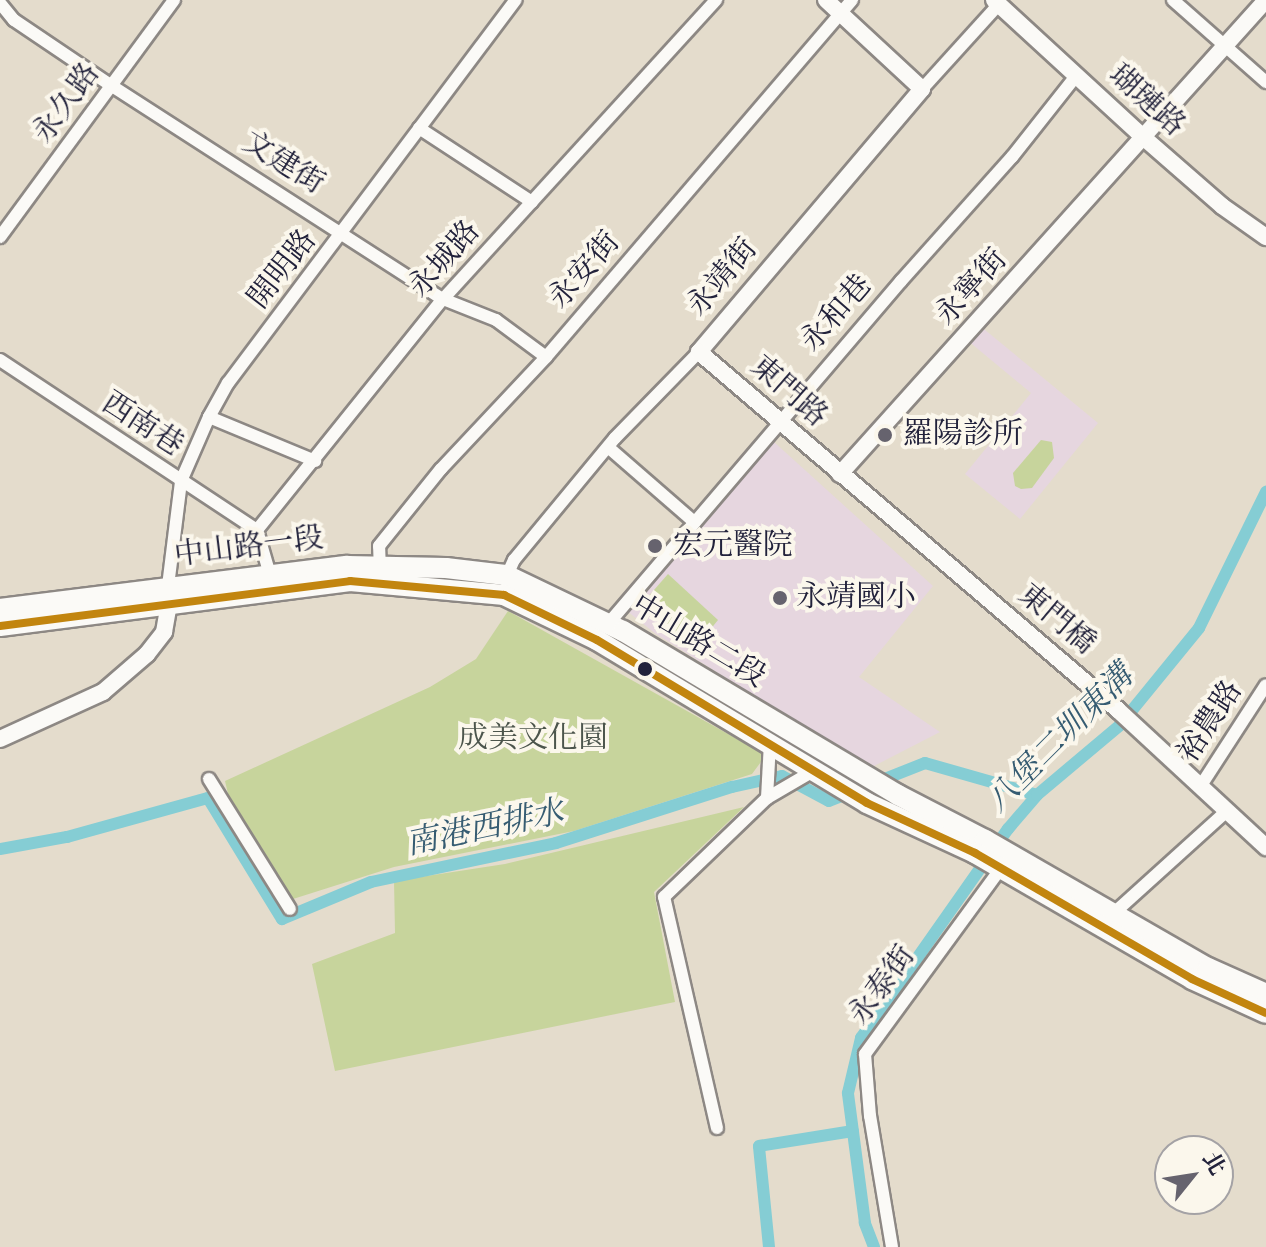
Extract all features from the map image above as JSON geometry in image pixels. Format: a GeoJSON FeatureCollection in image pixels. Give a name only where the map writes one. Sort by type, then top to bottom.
{"type":"FeatureCollection","features":[{"type":"Feature","properties":{"kind":"main road","name":"中山路一段"},"geometry":{"type":"LineString","coordinates":[[0,626],[168,597],[270,575],[380,574],[446,568],[505,585]]}},
{"type":"Feature","properties":{"kind":"main road","name":"中山路一段"},"geometry":{"type":"LineString","coordinates":[[0,609],[350,581],[380,574]]}},
{"type":"Feature","properties":{"kind":"main road","name":"中山路二段"},"geometry":{"type":"LineString","coordinates":[[505,585],[608,624],[980,846]]}},
{"type":"Feature","properties":{"kind":"main road","name":"中山路二段"},"geometry":{"type":"LineString","coordinates":[[505,585],[867,803],[980,846]]}},
{"type":"Feature","properties":{"kind":"main road"},"geometry":{"type":"LineString","coordinates":[[980,846],[1192,979],[1266,1013]]}},
{"type":"Feature","properties":{"kind":"main road"},"geometry":{"type":"LineString","coordinates":[[1006,861],[1114,913],[1208,968],[1266,994]]}},
{"type":"Feature","properties":{"kind":"street","name":"永久路"},"geometry":{"type":"LineString","coordinates":[[0,237],[174,0]]}},
{"type":"Feature","properties":{"kind":"street","name":"開明路"},"geometry":{"type":"LineString","coordinates":[[168,597],[181,481],[209,417],[228,383],[344,233],[516,0]]}},
{"type":"Feature","properties":{"kind":"street","name":"永城路"},"geometry":{"type":"LineString","coordinates":[[257,530],[443,299],[716,0]]}},
{"type":"Feature","properties":{"kind":"street"},"geometry":{"type":"LineString","coordinates":[[826,0],[922,89]]}},
{"type":"Feature","properties":{"kind":"street","name":"永安街"},"geometry":{"type":"LineString","coordinates":[[380,574],[379,546],[441,469],[546,357],[852,0]]}},
{"type":"Feature","properties":{"kind":"street"},"geometry":{"type":"LineString","coordinates":[[1173,0],[1266,82]]}},
{"type":"Feature","properties":{"kind":"street","name":"瑚璉路"},"geometry":{"type":"LineString","coordinates":[[996,2],[1222,206],[1266,237]]}},
{"type":"Feature","properties":{"kind":"street","name":"永靖街"},"geometry":{"type":"LineString","coordinates":[[505,585],[514,560],[609,448],[699,352],[996,2]]}},
{"type":"Feature","properties":{"kind":"street","name":"文建街"},"geometry":{"type":"LineString","coordinates":[[0,3],[14,20],[112,86],[443,299],[496,320],[546,357]]}},
{"type":"Feature","properties":{"kind":"street","name":"永寧街"},"geometry":{"type":"LineString","coordinates":[[840,474],[1077,214],[1263,3]]}},
{"type":"Feature","properties":{"kind":"street","name":"永和巷"},"geometry":{"type":"LineString","coordinates":[[608,624],[779,421],[1012,157],[1076,76]]}},
{"type":"Feature","properties":{"kind":"street"},"geometry":{"type":"LineString","coordinates":[[419,128],[532,202]]}},
{"type":"Feature","properties":{"kind":"street","name":"東門路"},"geometry":{"type":"LineString","coordinates":[[699,352],[840,474]]}},
{"type":"Feature","properties":{"kind":"street","name":"西南巷"},"geometry":{"type":"LineString","coordinates":[[0,360],[257,530]]}},
{"type":"Feature","properties":{"kind":"street"},"geometry":{"type":"LineString","coordinates":[[209,417],[315,461]]}},
{"type":"Feature","properties":{"kind":"street"},"geometry":{"type":"LineString","coordinates":[[609,448],[694,522]]}},
{"type":"Feature","properties":{"kind":"street","name":"東門橋"},"geometry":{"type":"LineString","coordinates":[[840,474],[1118,710],[1266,847]]}},
{"type":"Feature","properties":{"kind":"street"},"geometry":{"type":"LineString","coordinates":[[257,530],[270,575]]}},
{"type":"Feature","properties":{"kind":"street"},"geometry":{"type":"LineString","coordinates":[[0,739],[103,692],[147,654],[164,632],[168,597]]}},
{"type":"Feature","properties":{"kind":"street","name":"裕農路"},"geometry":{"type":"LineString","coordinates":[[1200,787],[1266,685]]}},
{"type":"Feature","properties":{"kind":"street"},"geometry":{"type":"LineString","coordinates":[[767,798],[770,743]]}},
{"type":"Feature","properties":{"kind":"street"},"geometry":{"type":"LineString","coordinates":[[717,1128],[664,897],[767,798],[815,770]]}},
{"type":"Feature","properties":{"kind":"street"},"geometry":{"type":"LineString","coordinates":[[209,779],[290,909]]}},
{"type":"Feature","properties":{"kind":"street"},"geometry":{"type":"LineString","coordinates":[[1114,913],[1227,811]]}},
{"type":"Feature","properties":{"kind":"street","name":"永泰街"},"geometry":{"type":"LineString","coordinates":[[892,1247],[870,1116],[865,1054],[1006,861]]}},
{"type":"Feature","properties":{"kind":"shaded area"},"geometry":{"type":"Polygon","coordinates":[[[979,325],[1098,423],[1020,519],[965,474],[1031,393],[967,340],[979,325]]]}},
{"type":"Feature","properties":{"kind":"shaded area","name":"永靖國小"},"geometry":{"type":"Polygon","coordinates":[[[774,442],[933,586],[859,677],[940,732],[874,766],[815,734],[656,634],[627,611],[774,442]]]}},
{"type":"Feature","properties":{"kind":"green space"},"geometry":{"type":"Polygon","coordinates":[[[1041,440],[1052,442],[1054,458],[1032,488],[1021,489],[1015,486],[1013,473],[1041,440]]]}},
{"type":"Feature","properties":{"kind":"green space"},"geometry":{"type":"Polygon","coordinates":[[[668,574],[718,620],[693,651],[640,606],[668,574]]]}},
{"type":"Feature","properties":{"kind":"green space","name":"成美文化園"},"geometry":{"type":"Polygon","coordinates":[[[508,611],[766,755],[752,774],[574,831],[394,867],[293,899],[283,890],[229,798],[225,781],[430,687],[476,659],[508,611]]]}},
{"type":"Feature","properties":{"kind":"green space","name":"成美文化園"},"geometry":{"type":"Polygon","coordinates":[[[744,807],[654,892],[675,1002],[335,1071],[312,964],[395,933],[394,881],[505,864],[744,807]]]}},
{"type":"Feature","properties":{"kind":"waterway","name":"八堡二圳東溝"},"geometry":{"type":"LineString","coordinates":[[874,1247],[865,1223],[848,1093],[861,1038],[1008,829],[1037,795],[1120,725],[1199,628],[1266,492]]}},
{"type":"Feature","properties":{"kind":"waterway","name":"南港西排水"},"geometry":{"type":"LineString","coordinates":[[0,849],[67,837],[208,798],[282,919],[371,882],[556,843],[732,787],[782,776],[829,801],[925,763],[1037,795]]}},
{"type":"Feature","properties":{"kind":"waterway"},"geometry":{"type":"LineString","coordinates":[[769,1247],[759,1146],[853,1131]]}},
{"type":"Feature","properties":{"kind":"transit line"},"geometry":{"type":"LineString","coordinates":[[0,626],[350,581],[504,595],[597,640],[867,803],[975,853],[1192,979],[1266,1013]]}},
{"type":"Feature","properties":{"kind":"place","name":"羅陽診所"},"geometry":{"type":"Point","coordinates":[885,435]}},
{"type":"Feature","properties":{"kind":"place","name":"宏元醫院"},"geometry":{"type":"Point","coordinates":[655,546]}},
{"type":"Feature","properties":{"kind":"place","name":"永靖國小"},"geometry":{"type":"Point","coordinates":[780,598]}}]}
